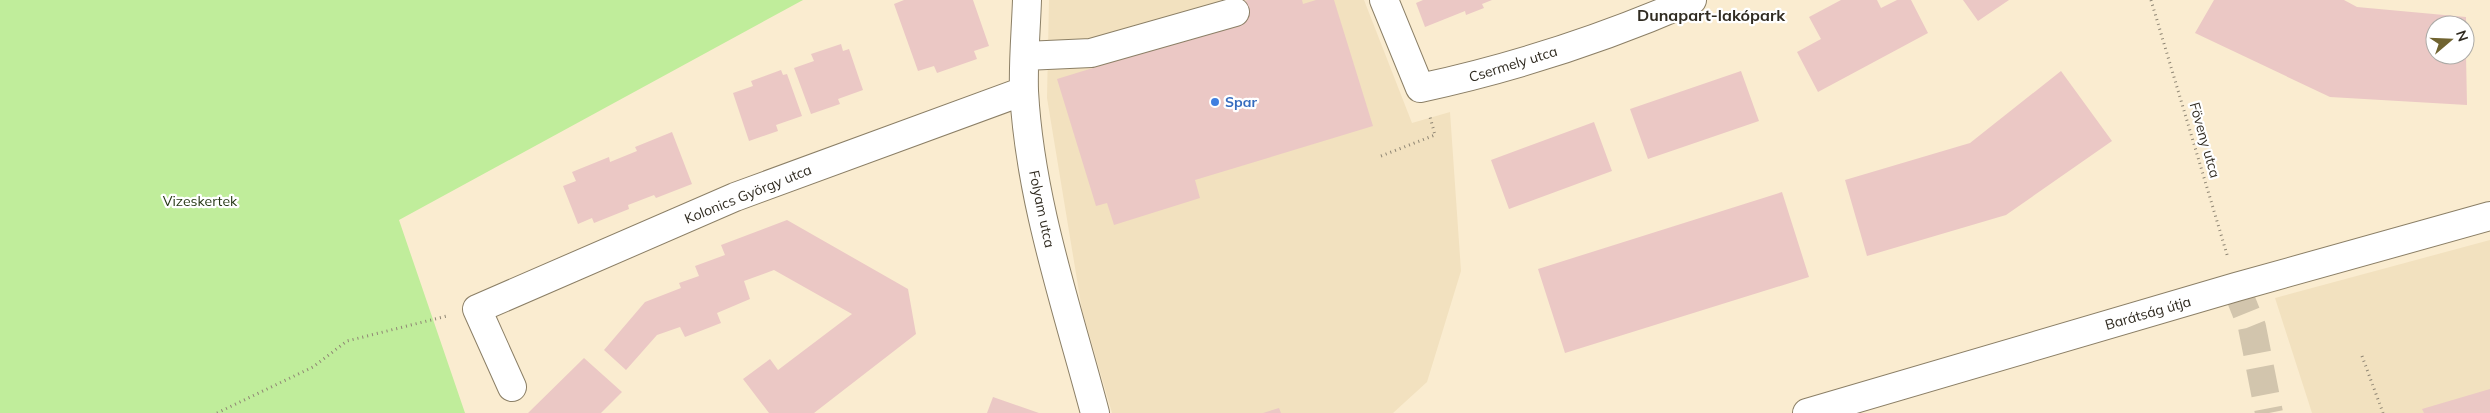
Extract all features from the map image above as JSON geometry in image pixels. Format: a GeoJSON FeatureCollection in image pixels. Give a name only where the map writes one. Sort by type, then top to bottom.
{"type":"FeatureCollection","features":[{"type":"Feature","properties":{"kind":"street","name":"Folyam utca"},"geometry":{"type":"LineString","coordinates":[[1027,0],[1024,90],[1032,165],[1054,269],[1095,413]]}},
{"type":"Feature","properties":{"kind":"street"},"geometry":{"type":"LineString","coordinates":[[1384,0],[1420,88]]}},
{"type":"Feature","properties":{"kind":"street","name":"Csermely utca"},"geometry":{"type":"LineString","coordinates":[[1420,88],[1479,76],[1638,23],[1692,0]]}},
{"type":"Feature","properties":{"kind":"street"},"geometry":{"type":"LineString","coordinates":[[1025,56],[1091,53],[1235,12]]}},
{"type":"Feature","properties":{"kind":"street","name":"Kolonics György utca"},"geometry":{"type":"LineString","coordinates":[[477,309],[735,197],[1024,90]]}},
{"type":"Feature","properties":{"kind":"street","name":"Barátság útja"},"geometry":{"type":"LineString","coordinates":[[1807,413],[2236,287],[2490,216]]}},
{"type":"Feature","properties":{"kind":"street"},"geometry":{"type":"LineString","coordinates":[[477,309],[512,387]]}},
{"type":"Feature","properties":{"kind":"path","name":"Föveny utca"},"geometry":{"type":"LineString","coordinates":[[2151,0],[2236,287]]}},
{"type":"Feature","properties":{"kind":"path"},"geometry":{"type":"LineString","coordinates":[[1381,156],[1435,135],[1420,88]]}},
{"type":"Feature","properties":{"kind":"path"},"geometry":{"type":"LineString","coordinates":[[217,413],[313,367],[347,341],[477,309]]}},
{"type":"Feature","properties":{"kind":"path"},"geometry":{"type":"LineString","coordinates":[[2362,356],[2383,413]]}},
{"type":"Feature","properties":{"kind":"shaded area"},"geometry":{"type":"Polygon","coordinates":[[[1049,0],[1364,0],[1412,123],[1450,112],[1461,271],[1427,382],[1393,413],[1112,413],[1082,310],[1047,98],[1049,0]]]}},
{"type":"Feature","properties":{"kind":"shaded area"},"geometry":{"type":"Polygon","coordinates":[[[2490,240],[2490,413],[2312,413],[2275,298],[2490,240]]]}},
{"type":"Feature","properties":{"kind":"green space","name":"Vizeskertek"},"geometry":{"type":"Polygon","coordinates":[[[0,0],[803,0],[399,220],[465,413],[0,413],[0,0]]]}},
{"type":"Feature","properties":{"kind":"building"},"geometry":{"type":"Polygon","coordinates":[[[904,0],[973,0],[989,46],[974,51],[977,59],[937,73],[934,66],[918,71],[894,4],[904,0]]]}},
{"type":"Feature","properties":{"kind":"building","name":"Spar"},"geometry":{"type":"Polygon","coordinates":[[[1248,0],[1302,0],[1303,4],[1316,0],[1334,0],[1373,126],[1195,180],[1200,198],[1114,225],[1107,203],[1096,206],[1057,79],[1246,21],[1240,2],[1248,0]]]}},
{"type":"Feature","properties":{"kind":"building"},"geometry":{"type":"Polygon","coordinates":[[[1423,0],[1492,0],[1482,4],[1484,8],[1466,15],[1465,11],[1425,27],[1416,3],[1423,0]]]}},
{"type":"Feature","properties":{"kind":"building"},"geometry":{"type":"Polygon","coordinates":[[[1841,0],[1877,0],[1881,8],[1897,0],[1911,0],[1928,33],[1818,92],[1797,52],[1821,39],[1809,17],[1841,0]]]}},
{"type":"Feature","properties":{"kind":"building"},"geometry":{"type":"Polygon","coordinates":[[[1963,0],[2009,0],[1978,21],[1963,0]]]}},
{"type":"Feature","properties":{"kind":"building"},"geometry":{"type":"Polygon","coordinates":[[[2214,0],[2344,0],[2357,7],[2444,15],[2425,15],[2425,65],[2466,65],[2467,105],[2330,97],[2195,33],[2214,0]]]}},
{"type":"Feature","properties":{"kind":"building"},"geometry":{"type":"Polygon","coordinates":[[[841,44],[843,51],[849,49],[863,90],[838,99],[840,104],[811,114],[794,68],[814,61],[811,54],[841,44]]]}},
{"type":"Feature","properties":{"kind":"building"},"geometry":{"type":"Polygon","coordinates":[[[781,70],[783,75],[787,74],[802,116],[776,125],[778,131],[749,141],[733,93],[753,86],[751,81],[781,70]]]}},
{"type":"Feature","properties":{"kind":"building"},"geometry":{"type":"Polygon","coordinates":[[[1741,71],[1759,121],[1648,159],[1630,109],[1741,71]]]}},
{"type":"Feature","properties":{"kind":"building"},"geometry":{"type":"Polygon","coordinates":[[[2061,71],[2112,141],[2006,215],[1867,256],[1845,180],[1970,143],[2061,71]]]}},
{"type":"Feature","properties":{"kind":"building"},"geometry":{"type":"Polygon","coordinates":[[[1594,122],[1612,171],[1509,209],[1491,160],[1594,122]]]}},
{"type":"Feature","properties":{"kind":"building"},"geometry":{"type":"Polygon","coordinates":[[[672,132],[692,184],[656,198],[654,195],[628,205],[629,209],[594,223],[592,218],[578,224],[563,186],[576,181],[572,172],[609,157],[610,162],[637,151],[635,147],[672,132]]]}},
{"type":"Feature","properties":{"kind":"building"},"geometry":{"type":"Polygon","coordinates":[[[1782,192],[1809,277],[1565,353],[1538,269],[1782,192]]]}},
{"type":"Feature","properties":{"kind":"building"},"geometry":{"type":"Polygon","coordinates":[[[787,220],[908,289],[916,334],[814,413],[769,413],[743,379],[770,359],[778,370],[852,314],[774,270],[744,281],[750,299],[717,313],[721,323],[685,337],[680,327],[657,335],[626,370],[604,350],[645,302],[681,288],[679,283],[699,276],[695,266],[725,255],[721,245],[787,220]]]}},
{"type":"Feature","properties":{"kind":"building"},"geometry":{"type":"Polygon","coordinates":[[[584,358],[622,392],[601,413],[528,413],[584,358]]]}},
{"type":"Feature","properties":{"kind":"building"},"geometry":{"type":"Polygon","coordinates":[[[2490,389],[2490,413],[2424,413],[2422,409],[2490,389]]]}},
{"type":"Feature","properties":{"kind":"building"},"geometry":{"type":"Polygon","coordinates":[[[993,397],[1039,413],[987,413],[993,397]]]}},
{"type":"Feature","properties":{"kind":"building"},"geometry":{"type":"Polygon","coordinates":[[[1279,408],[1281,413],[1263,413],[1279,408]]]}},
{"type":"Feature","properties":{"kind":"tunnel"},"geometry":{"type":"LineString","coordinates":[[2236,287],[2252,327],[2269,413]]}},
{"type":"Feature","properties":{"kind":"place","name":"Spar"},"geometry":{"type":"Point","coordinates":[1215,102]}},
{"type":"Feature","properties":{"kind":"district","name":"Dunapart-lakópark"},"geometry":{"type":"Point","coordinates":[1711,15]}}]}
